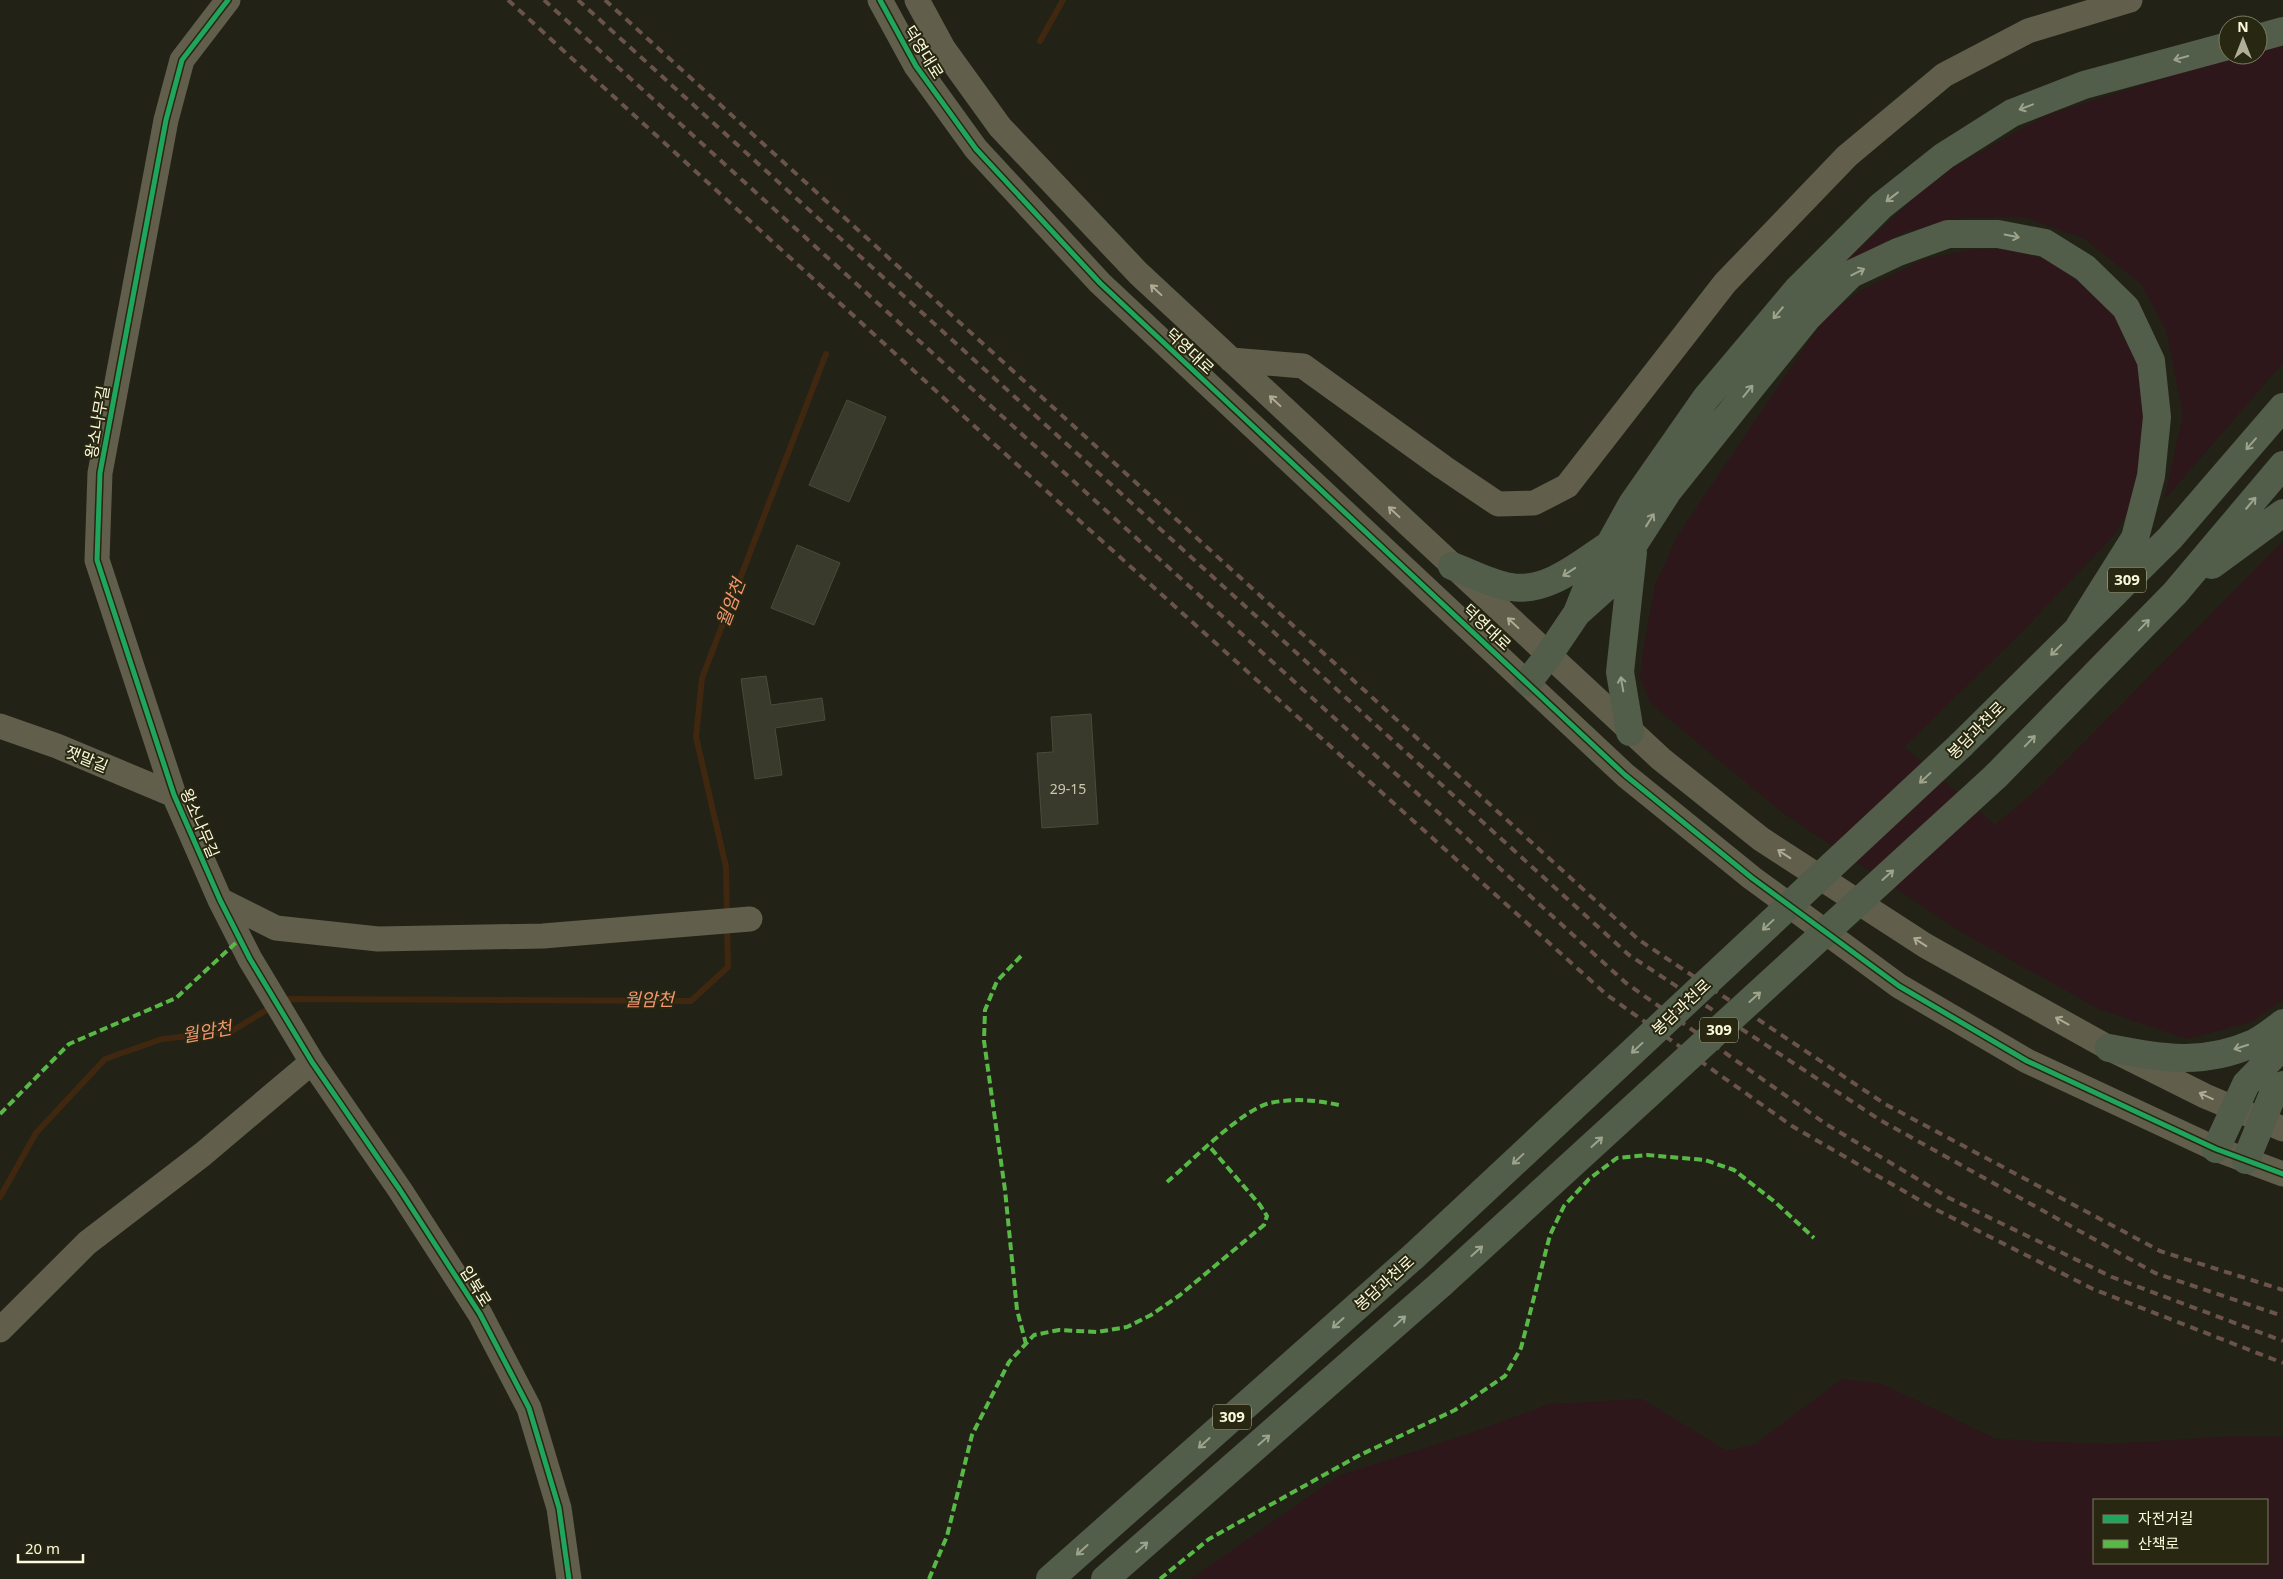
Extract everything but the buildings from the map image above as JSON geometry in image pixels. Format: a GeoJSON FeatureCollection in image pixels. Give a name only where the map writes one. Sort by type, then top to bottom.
{"type":"FeatureCollection","features":[{"type":"Feature","properties":{"kind":"highway"},"geometry":{"type":"LineString","coordinates":[[2268,35],[2283,31]]}},
{"type":"Feature","properties":{"kind":"highway"},"geometry":{"type":"LineString","coordinates":[[1528,682],[1577,613],[1608,586],[1622,545],[1632,504],[1706,398],[1797,290],[1881,206],[1944,156],[2012,113],[2084,85],[2218,49]]}},
{"type":"Feature","properties":{"kind":"highway"},"geometry":{"type":"LineString","coordinates":[[1452,566],[1511,588],[1533,586],[1560,578],[1622,545],[1808,318],[1851,274],[1898,252],[1948,234],[1998,234],[2045,243],[2085,268],[2126,308],[2151,361],[2157,417],[2151,476],[2135,538],[2079,627]]}},
{"type":"Feature","properties":{"kind":"highway","name":"봉담과천로"},"geometry":{"type":"LineString","coordinates":[[1050,1579],[1414,1256],[1961,745],[2170,538],[2283,407]]}},
{"type":"Feature","properties":{"kind":"highway","name":"309"},"geometry":{"type":"LineString","coordinates":[[1106,1579],[1441,1284],[1996,776],[2175,593],[2283,465]]}},
{"type":"Feature","properties":{"kind":"highway"},"geometry":{"type":"LineString","coordinates":[[2175,593],[2283,514]]}},
{"type":"Feature","properties":{"kind":"highway"},"geometry":{"type":"LineString","coordinates":[[1622,545],[1620,672],[1630,732]]}},
{"type":"Feature","properties":{"kind":"highway"},"geometry":{"type":"LineString","coordinates":[[2109,1048],[2153,1057],[2205,1059],[2255,1043],[2283,1023]]}},
{"type":"Feature","properties":{"kind":"highway"},"geometry":{"type":"LineString","coordinates":[[2216,1149],[2246,1084],[2283,1046]]}},
{"type":"Feature","properties":{"kind":"highway"},"geometry":{"type":"LineString","coordinates":[[2246,1160],[2272,1124],[2274,1094],[2283,1085]]}},
{"type":"Feature","properties":{"kind":"street","name":"덕영대로"},"geometry":{"type":"LineString","coordinates":[[880,0],[916,66],[976,149],[1100,283],[1633,781],[1752,878],[1899,986],[2027,1061],[2216,1149],[2283,1174]]}},
{"type":"Feature","properties":{"kind":"street","name":"덕영대로"},"geometry":{"type":"LineString","coordinates":[[916,0],[943,48],[1000,127],[1138,273],[1661,759],[1761,839],[1926,946],[2109,1048],[2234,1109],[2272,1124]]}},
{"type":"Feature","properties":{"kind":"street"},"geometry":{"type":"LineString","coordinates":[[1231,360],[1302,366],[1498,504],[1534,503],[1567,486],[1725,283],[1847,156],[1944,76],[2028,31],[2130,0]]}},
{"type":"Feature","properties":{"kind":"street","name":"왕소나무길"},"geometry":{"type":"LineString","coordinates":[[223,2],[182,60],[166,120],[100,473],[97,560],[174,794],[220,900],[250,959]]}},
{"type":"Feature","properties":{"kind":"street","name":"잿말길"},"geometry":{"type":"LineString","coordinates":[[0,726],[57,746],[174,794]]}},
{"type":"Feature","properties":{"kind":"street"},"geometry":{"type":"LineString","coordinates":[[220,900],[276,928],[378,939],[543,936],[750,919]]}},
{"type":"Feature","properties":{"kind":"street","name":"입북로"},"geometry":{"type":"LineString","coordinates":[[250,959],[312,1062],[400,1190],[480,1314],[529,1408],[559,1508],[569,1579]]}},
{"type":"Feature","properties":{"kind":"street"},"geometry":{"type":"LineString","coordinates":[[0,1330],[87,1243],[203,1154],[312,1062]]}},
{"type":"Feature","properties":{"kind":"shaded area"},"geometry":{"type":"Polygon","coordinates":[[[2283,45],[2283,363],[2164,500],[2183,415],[2166,330],[2141,284],[2085,239],[2024,217],[1962,218],[1905,232],[1837,269],[1938,176],[2044,116],[2218,63],[2218,65],[2268,65],[2268,49],[2283,45]]]}},
{"type":"Feature","properties":{"kind":"shaded area"},"geometry":{"type":"Polygon","coordinates":[[[1976,249],[2013,250],[2050,261],[2106,297],[2126,324],[2145,387],[2144,480],[2115,534],[2019,635],[1904,747],[1995,825],[2038,789],[2283,541],[2283,1000],[2251,1022],[2187,1039],[2099,1009],[1961,932],[1783,813],[1650,703],[1640,676],[1655,585],[1678,535],[1827,314],[1862,290],[1924,259],[1976,249]]]}},
{"type":"Feature","properties":{"kind":"shaded area"},"geometry":{"type":"Polygon","coordinates":[[[1842,1379],[1882,1384],[1996,1439],[2106,1444],[2236,1436],[2283,1437],[2283,1579],[1191,1579],[1338,1476],[1468,1434],[1550,1404],[1642,1399],[1727,1451],[1755,1444],[1842,1379]]]}},
{"type":"Feature","properties":{"kind":"waterway","name":"월암천"},"geometry":{"type":"LineString","coordinates":[[1040,41],[1063,0]]}},
{"type":"Feature","properties":{"kind":"waterway","name":"월암천"},"geometry":{"type":"LineString","coordinates":[[727,916],[726,867],[696,737],[702,678],[826,354]]}},
{"type":"Feature","properties":{"kind":"waterway","name":"월암천"},"geometry":{"type":"LineString","coordinates":[[282,1001],[285,999],[691,1001],[728,967],[727,926]]}},
{"type":"Feature","properties":{"kind":"waterway","name":"월암천"},"geometry":{"type":"LineString","coordinates":[[0,1197],[36,1133],[105,1059],[162,1039],[232,1031],[273,1006]]}},
{"type":"Feature","properties":{"kind":"railway"},"geometry":{"type":"LineString","coordinates":[[508,0],[982,433],[1607,995],[1792,1126],[1933,1208],[2093,1289],[2283,1363]]}},
{"type":"Feature","properties":{"kind":"railway"},"geometry":{"type":"LineString","coordinates":[[544,0],[1626,983],[1826,1124],[1949,1198],[2112,1277],[2283,1341]]}},
{"type":"Feature","properties":{"kind":"railway"},"geometry":{"type":"LineString","coordinates":[[578,0],[1629,955],[1880,1120],[2155,1273],[2283,1316]]}},
{"type":"Feature","properties":{"kind":"railway"},"geometry":{"type":"LineString","coordinates":[[605,0],[1639,940],[1885,1104],[2160,1251],[2283,1290]]}},
{"type":"Feature","properties":{"kind":"marked path"},"geometry":{"type":"LineString","coordinates":[[0,1114],[69,1044],[176,998],[240,939]]}},
{"type":"Feature","properties":{"kind":"marked path"},"geometry":{"type":"LineString","coordinates":[[1021,956],[997,981],[985,1010],[984,1041],[1005,1190],[1017,1310],[1026,1344]]}},
{"type":"Feature","properties":{"kind":"marked path"},"geometry":{"type":"LineString","coordinates":[[1167,1182],[1231,1126],[1258,1108],[1279,1101],[1296,1100],[1339,1105]]}},
{"type":"Feature","properties":{"kind":"marked path"},"geometry":{"type":"LineString","coordinates":[[929,1579],[947,1536],[972,1435],[1009,1362],[1034,1335],[1059,1330],[1097,1332],[1127,1327],[1151,1315],[1180,1295],[1264,1225],[1267,1216],[1260,1205],[1209,1146]]}},
{"type":"Feature","properties":{"kind":"marked path"},"geometry":{"type":"LineString","coordinates":[[1160,1579],[1209,1539],[1358,1456],[1455,1410],[1505,1376],[1521,1348],[1550,1235],[1564,1206],[1589,1179],[1617,1158],[1647,1155],[1705,1160],[1734,1170],[1775,1202],[1814,1238]]}},
{"type":"Feature","properties":{"kind":"cycle path"},"geometry":{"type":"LineString","coordinates":[[228,0],[182,60],[166,120],[100,473],[97,560],[174,795],[220,900],[250,959],[312,1062],[400,1190],[480,1314],[529,1408],[559,1508],[569,1579]]}},
{"type":"Feature","properties":{"kind":"cycle path"},"geometry":{"type":"LineString","coordinates":[[880,0],[916,66],[976,149],[1100,283],[1625,775],[1752,878],[1899,986],[2027,1061],[2216,1149],[2283,1174]]}}]}
